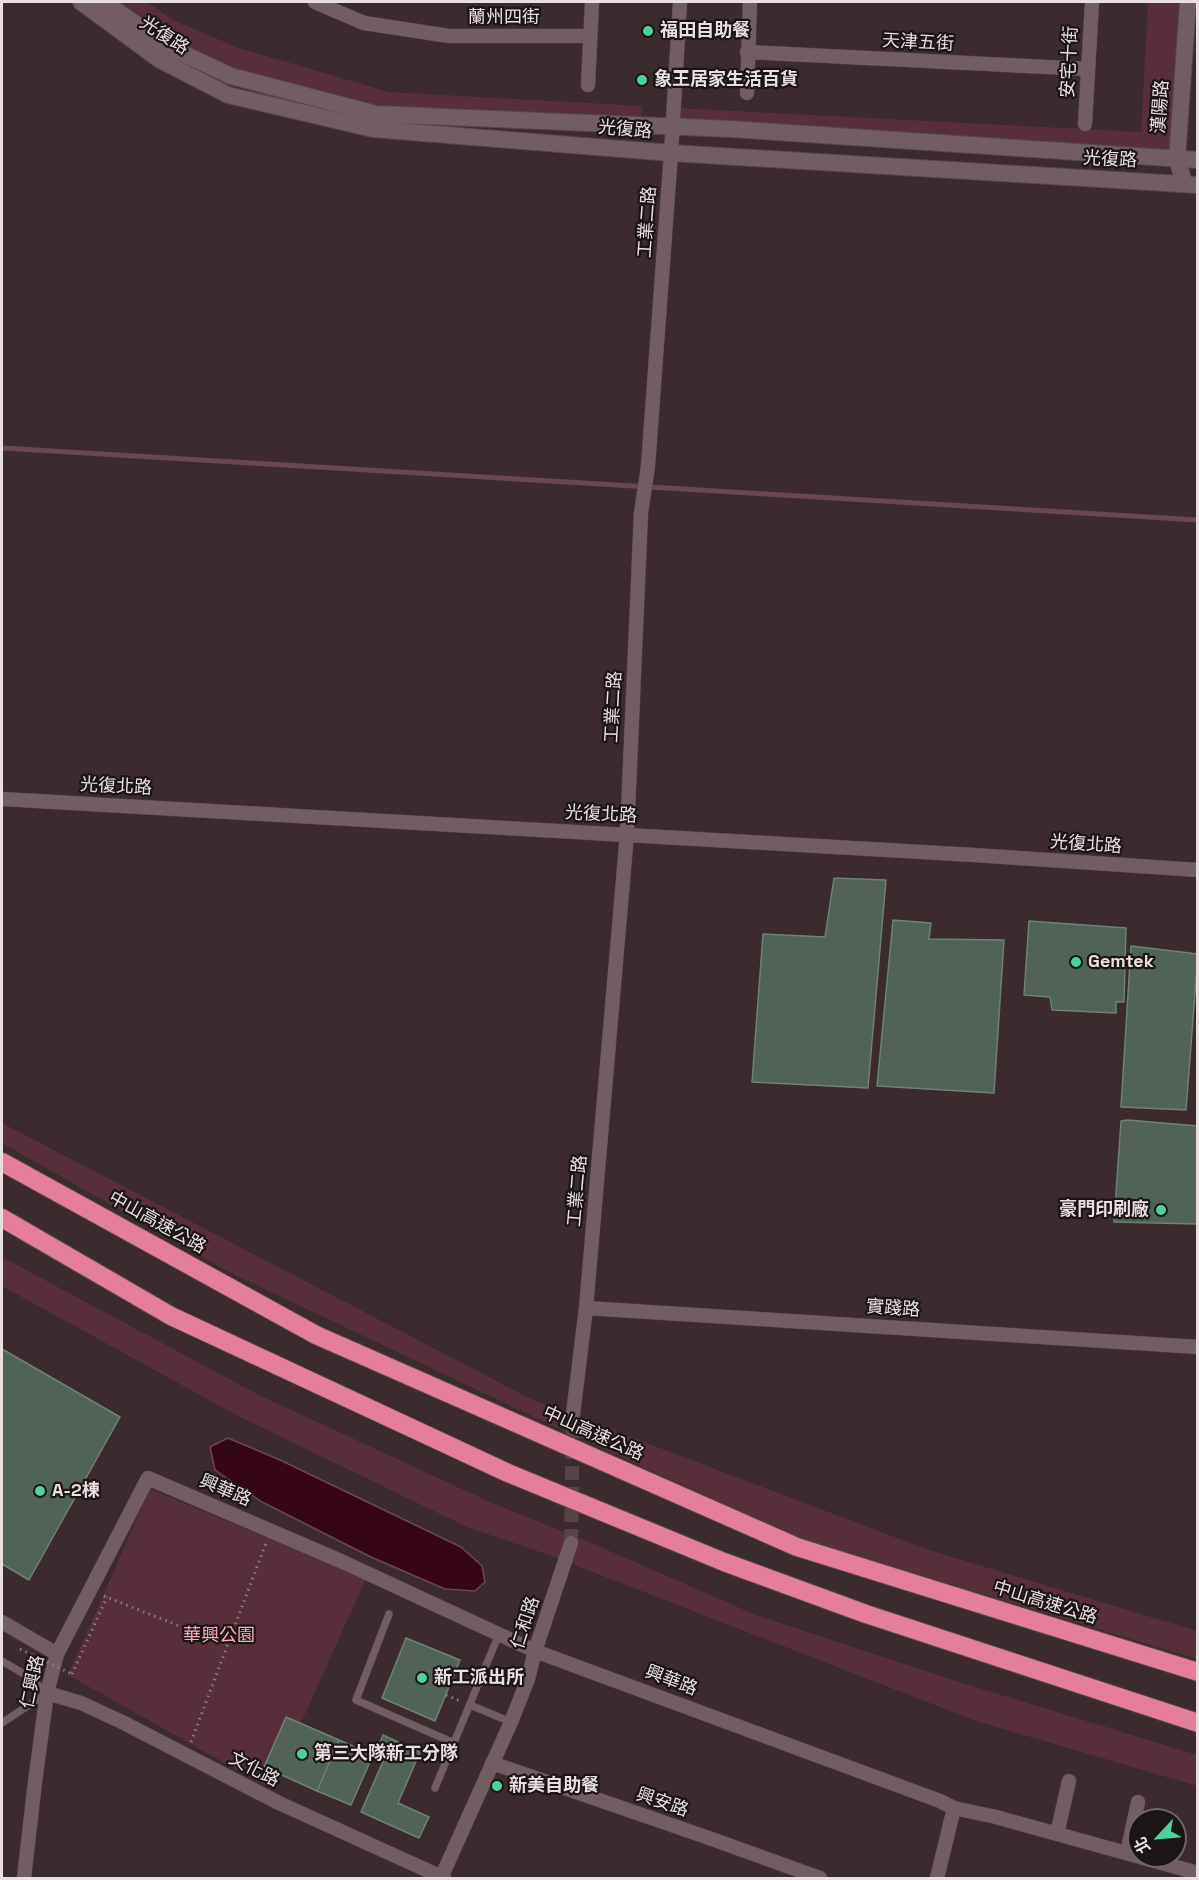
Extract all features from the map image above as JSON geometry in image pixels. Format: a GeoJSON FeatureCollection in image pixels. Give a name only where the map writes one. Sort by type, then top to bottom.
{"type":"FeatureCollection","features":[{"type":"Feature","properties":{"kind":"highway","name":"中山高速公路"},"geometry":{"type":"LineString","coordinates":[[2,1161],[316,1335],[797,1547],[1197,1672]]}},
{"type":"Feature","properties":{"kind":"highway"},"geometry":{"type":"LineString","coordinates":[[2,1218],[171,1316],[508,1473],[724,1562],[866,1614],[1197,1723]]}},
{"type":"Feature","properties":{"kind":"street","name":"光復路"},"geometry":{"type":"LineString","coordinates":[[81,2],[160,60],[228,95],[373,129],[671,153],[1191,184]]}},
{"type":"Feature","properties":{"kind":"street","name":"光復路"},"geometry":{"type":"LineString","coordinates":[[104,2],[169,47],[231,76],[376,114],[673,126],[1197,159]]}},
{"type":"Feature","properties":{"kind":"street","name":"蘭州四街"},"geometry":{"type":"LineString","coordinates":[[315,2],[364,23],[449,36],[590,36]]}},
{"type":"Feature","properties":{"kind":"street"},"geometry":{"type":"LineString","coordinates":[[588,85],[592,2]]}},
{"type":"Feature","properties":{"kind":"street","name":"工業二路"},"geometry":{"type":"LineString","coordinates":[[573,1414],[586,1308],[627,834],[641,513],[648,466],[680,2]]}},
{"type":"Feature","properties":{"kind":"street"},"geometry":{"type":"LineString","coordinates":[[747,93],[750,2]]}},
{"type":"Feature","properties":{"kind":"street","name":"安宅十街"},"geometry":{"type":"LineString","coordinates":[[1085,124],[1092,2]]}},
{"type":"Feature","properties":{"kind":"street","name":"漢陽路"},"geometry":{"type":"LineString","coordinates":[[1188,2],[1177,159],[1191,184]]}},
{"type":"Feature","properties":{"kind":"street","name":"天津五街"},"geometry":{"type":"LineString","coordinates":[[747,52],[1088,69]]}},
{"type":"Feature","properties":{"kind":"street"},"geometry":{"type":"LineString","coordinates":[[1191,184],[1197,159]]}},
{"type":"Feature","properties":{"kind":"street","name":"光復北路"},"geometry":{"type":"LineString","coordinates":[[2,799],[627,834],[1197,870]]}},
{"type":"Feature","properties":{"kind":"street","name":"實踐路"},"geometry":{"type":"LineString","coordinates":[[586,1308],[1197,1347]]}},
{"type":"Feature","properties":{"kind":"street","name":"興華路"},"geometry":{"type":"LineString","coordinates":[[148,1478],[343,1562],[535,1651],[930,1797],[954,1808],[1127,1853]]}},
{"type":"Feature","properties":{"kind":"street","name":"仁興路"},"geometry":{"type":"LineString","coordinates":[[24,1878],[47,1693],[57,1654],[148,1478]]}},
{"type":"Feature","properties":{"kind":"street","name":"仁和路"},"geometry":{"type":"LineString","coordinates":[[442,1878],[512,1722],[571,1543]]}},
{"type":"Feature","properties":{"kind":"street"},"geometry":{"type":"LineString","coordinates":[[2,1622],[57,1654]]}},
{"type":"Feature","properties":{"kind":"street","name":"文化路"},"geometry":{"type":"LineString","coordinates":[[47,1693],[81,1703],[122,1722],[271,1799],[442,1878]]}},
{"type":"Feature","properties":{"kind":"street","name":"興安路"},"geometry":{"type":"LineString","coordinates":[[492,1763],[820,1878]]}},
{"type":"Feature","properties":{"kind":"street"},"geometry":{"type":"LineString","coordinates":[[1057,1834],[1069,1781]]}},
{"type":"Feature","properties":{"kind":"street"},"geometry":{"type":"LineString","coordinates":[[1137,1808],[1138,1802]]}},
{"type":"Feature","properties":{"kind":"street"},"geometry":{"type":"LineString","coordinates":[[937,1878],[954,1808]]}},
{"type":"Feature","properties":{"kind":"street"},"geometry":{"type":"LineString","coordinates":[[1196,1872],[1197,1857]]}},
{"type":"Feature","properties":{"kind":"street","name":"興華路"},"geometry":{"type":"LineString","coordinates":[[1181,1868],[1196,1872]]}},
{"type":"Feature","properties":{"kind":"lane"},"geometry":{"type":"LineString","coordinates":[[389,1614],[356,1700],[454,1743]]}},
{"type":"Feature","properties":{"kind":"lane"},"geometry":{"type":"LineString","coordinates":[[435,1788],[499,1634]]}},
{"type":"Feature","properties":{"kind":"lane"},"geometry":{"type":"LineString","coordinates":[[2,1660],[29,1677],[47,1693],[2,1723]]}},
{"type":"Feature","properties":{"kind":"lane"},"geometry":{"type":"LineString","coordinates":[[470,1705],[512,1722]]}},
{"type":"Feature","properties":{"kind":"path"},"geometry":{"type":"LineString","coordinates":[[189,1749],[267,1539]]}},
{"type":"Feature","properties":{"kind":"path"},"geometry":{"type":"LineString","coordinates":[[20,1649],[72,1674],[105,1597],[227,1645]]}},
{"type":"Feature","properties":{"kind":"green space"},"geometry":{"type":"Polygon","coordinates":[[[109,2],[147,2],[175,21],[239,48],[389,92],[642,106],[641,121],[377,112],[232,73],[171,44],[109,2]]]}},
{"type":"Feature","properties":{"kind":"green space"},"geometry":{"type":"Polygon","coordinates":[[[1148,2],[1179,2],[1170,154],[674,123],[676,108],[1141,132],[1148,2]]]}},
{"type":"Feature","properties":{"kind":"green space"},"geometry":{"type":"Polygon","coordinates":[[[2,1123],[533,1400],[926,1549],[1197,1631],[1197,1659],[798,1538],[553,1426],[229,1272],[2,1143],[2,1123]]]}},
{"type":"Feature","properties":{"kind":"green space"},"geometry":{"type":"Polygon","coordinates":[[[2,1257],[259,1395],[490,1502],[596,1545],[756,1615],[956,1681],[1197,1755],[1197,1786],[976,1721],[549,1555],[469,1528],[240,1417],[2,1286],[2,1257]]]}},
{"type":"Feature","properties":{"kind":"green space","name":"華興公園"},"geometry":{"type":"Polygon","coordinates":[[[150,1489],[366,1579],[271,1789],[68,1675],[150,1489]]]}},
{"type":"Feature","properties":{"kind":"shaded area"},"geometry":{"type":"Polygon","coordinates":[[[228,1438],[280,1460],[461,1547],[482,1566],[485,1582],[475,1591],[445,1589],[371,1557],[262,1502],[215,1470],[210,1447],[228,1438]]]}},
{"type":"Feature","properties":{"kind":"building"},"geometry":{"type":"Polygon","coordinates":[[[834,878],[886,880],[868,1088],[752,1082],[763,934],[825,937],[834,878]]]}},
{"type":"Feature","properties":{"kind":"building"},"geometry":{"type":"Polygon","coordinates":[[[893,920],[931,923],[929,939],[1004,940],[994,1093],[877,1086],[893,920]]]}},
{"type":"Feature","properties":{"kind":"building","name":"Gemtek"},"geometry":{"type":"Polygon","coordinates":[[[1029,921],[1126,928],[1124,1002],[1116,1002],[1116,1013],[1052,1010],[1050,997],[1024,995],[1029,921]]]}},
{"type":"Feature","properties":{"kind":"building"},"geometry":{"type":"Polygon","coordinates":[[[1131,946],[1198,954],[1186,1110],[1121,1107],[1131,946]]]}},
{"type":"Feature","properties":{"kind":"building"},"geometry":{"type":"Polygon","coordinates":[[[1121,1121],[1198,1126],[1198,1224],[1114,1222],[1121,1121]]]}},
{"type":"Feature","properties":{"kind":"building","name":"A-2棟"},"geometry":{"type":"Polygon","coordinates":[[[2,1349],[120,1417],[29,1580],[2,1564],[2,1349]]]}},
{"type":"Feature","properties":{"kind":"building","name":"新工派出所"},"geometry":{"type":"Polygon","coordinates":[[[406,1638],[460,1660],[435,1721],[382,1698],[406,1638]]]}},
{"type":"Feature","properties":{"kind":"building","name":"第三大隊新工分隊"},"geometry":{"type":"Polygon","coordinates":[[[286,1717],[339,1740],[317,1791],[264,1767],[286,1717]]]}},
{"type":"Feature","properties":{"kind":"building"},"geometry":{"type":"Polygon","coordinates":[[[383,1735],[420,1752],[398,1803],[429,1817],[419,1838],[361,1812],[384,1759],[375,1755],[383,1735]]]}},
{"type":"Feature","properties":{"kind":"building"},"geometry":{"type":"Polygon","coordinates":[[[339,1740],[373,1755],[351,1805],[317,1791],[339,1740]]]}},
{"type":"Feature","properties":{"kind":"waterway"},"geometry":{"type":"LineString","coordinates":[[2,448],[1198,520]]}},
{"type":"Feature","properties":{"kind":"tunnel"},"geometry":{"type":"LineString","coordinates":[[571,1543],[573,1414]]}},
{"type":"Feature","properties":{"kind":"place","name":"福田自助餐"},"geometry":{"type":"Point","coordinates":[648,31]}},
{"type":"Feature","properties":{"kind":"place","name":"象王居家生活百貨"},"geometry":{"type":"Point","coordinates":[642,80]}},
{"type":"Feature","properties":{"kind":"place","name":"Gemtek"},"geometry":{"type":"Point","coordinates":[1076,962]}},
{"type":"Feature","properties":{"kind":"place","name":"豪門印刷廠"},"geometry":{"type":"Point","coordinates":[1161,1210]}},
{"type":"Feature","properties":{"kind":"place","name":"A-2棟"},"geometry":{"type":"Point","coordinates":[40,1491]}},
{"type":"Feature","properties":{"kind":"place","name":"新工派出所"},"geometry":{"type":"Point","coordinates":[422,1678]}},
{"type":"Feature","properties":{"kind":"place","name":"第三大隊新工分隊"},"geometry":{"type":"Point","coordinates":[302,1754]}},
{"type":"Feature","properties":{"kind":"place","name":"新美自助餐"},"geometry":{"type":"Point","coordinates":[497,1786]}}]}
